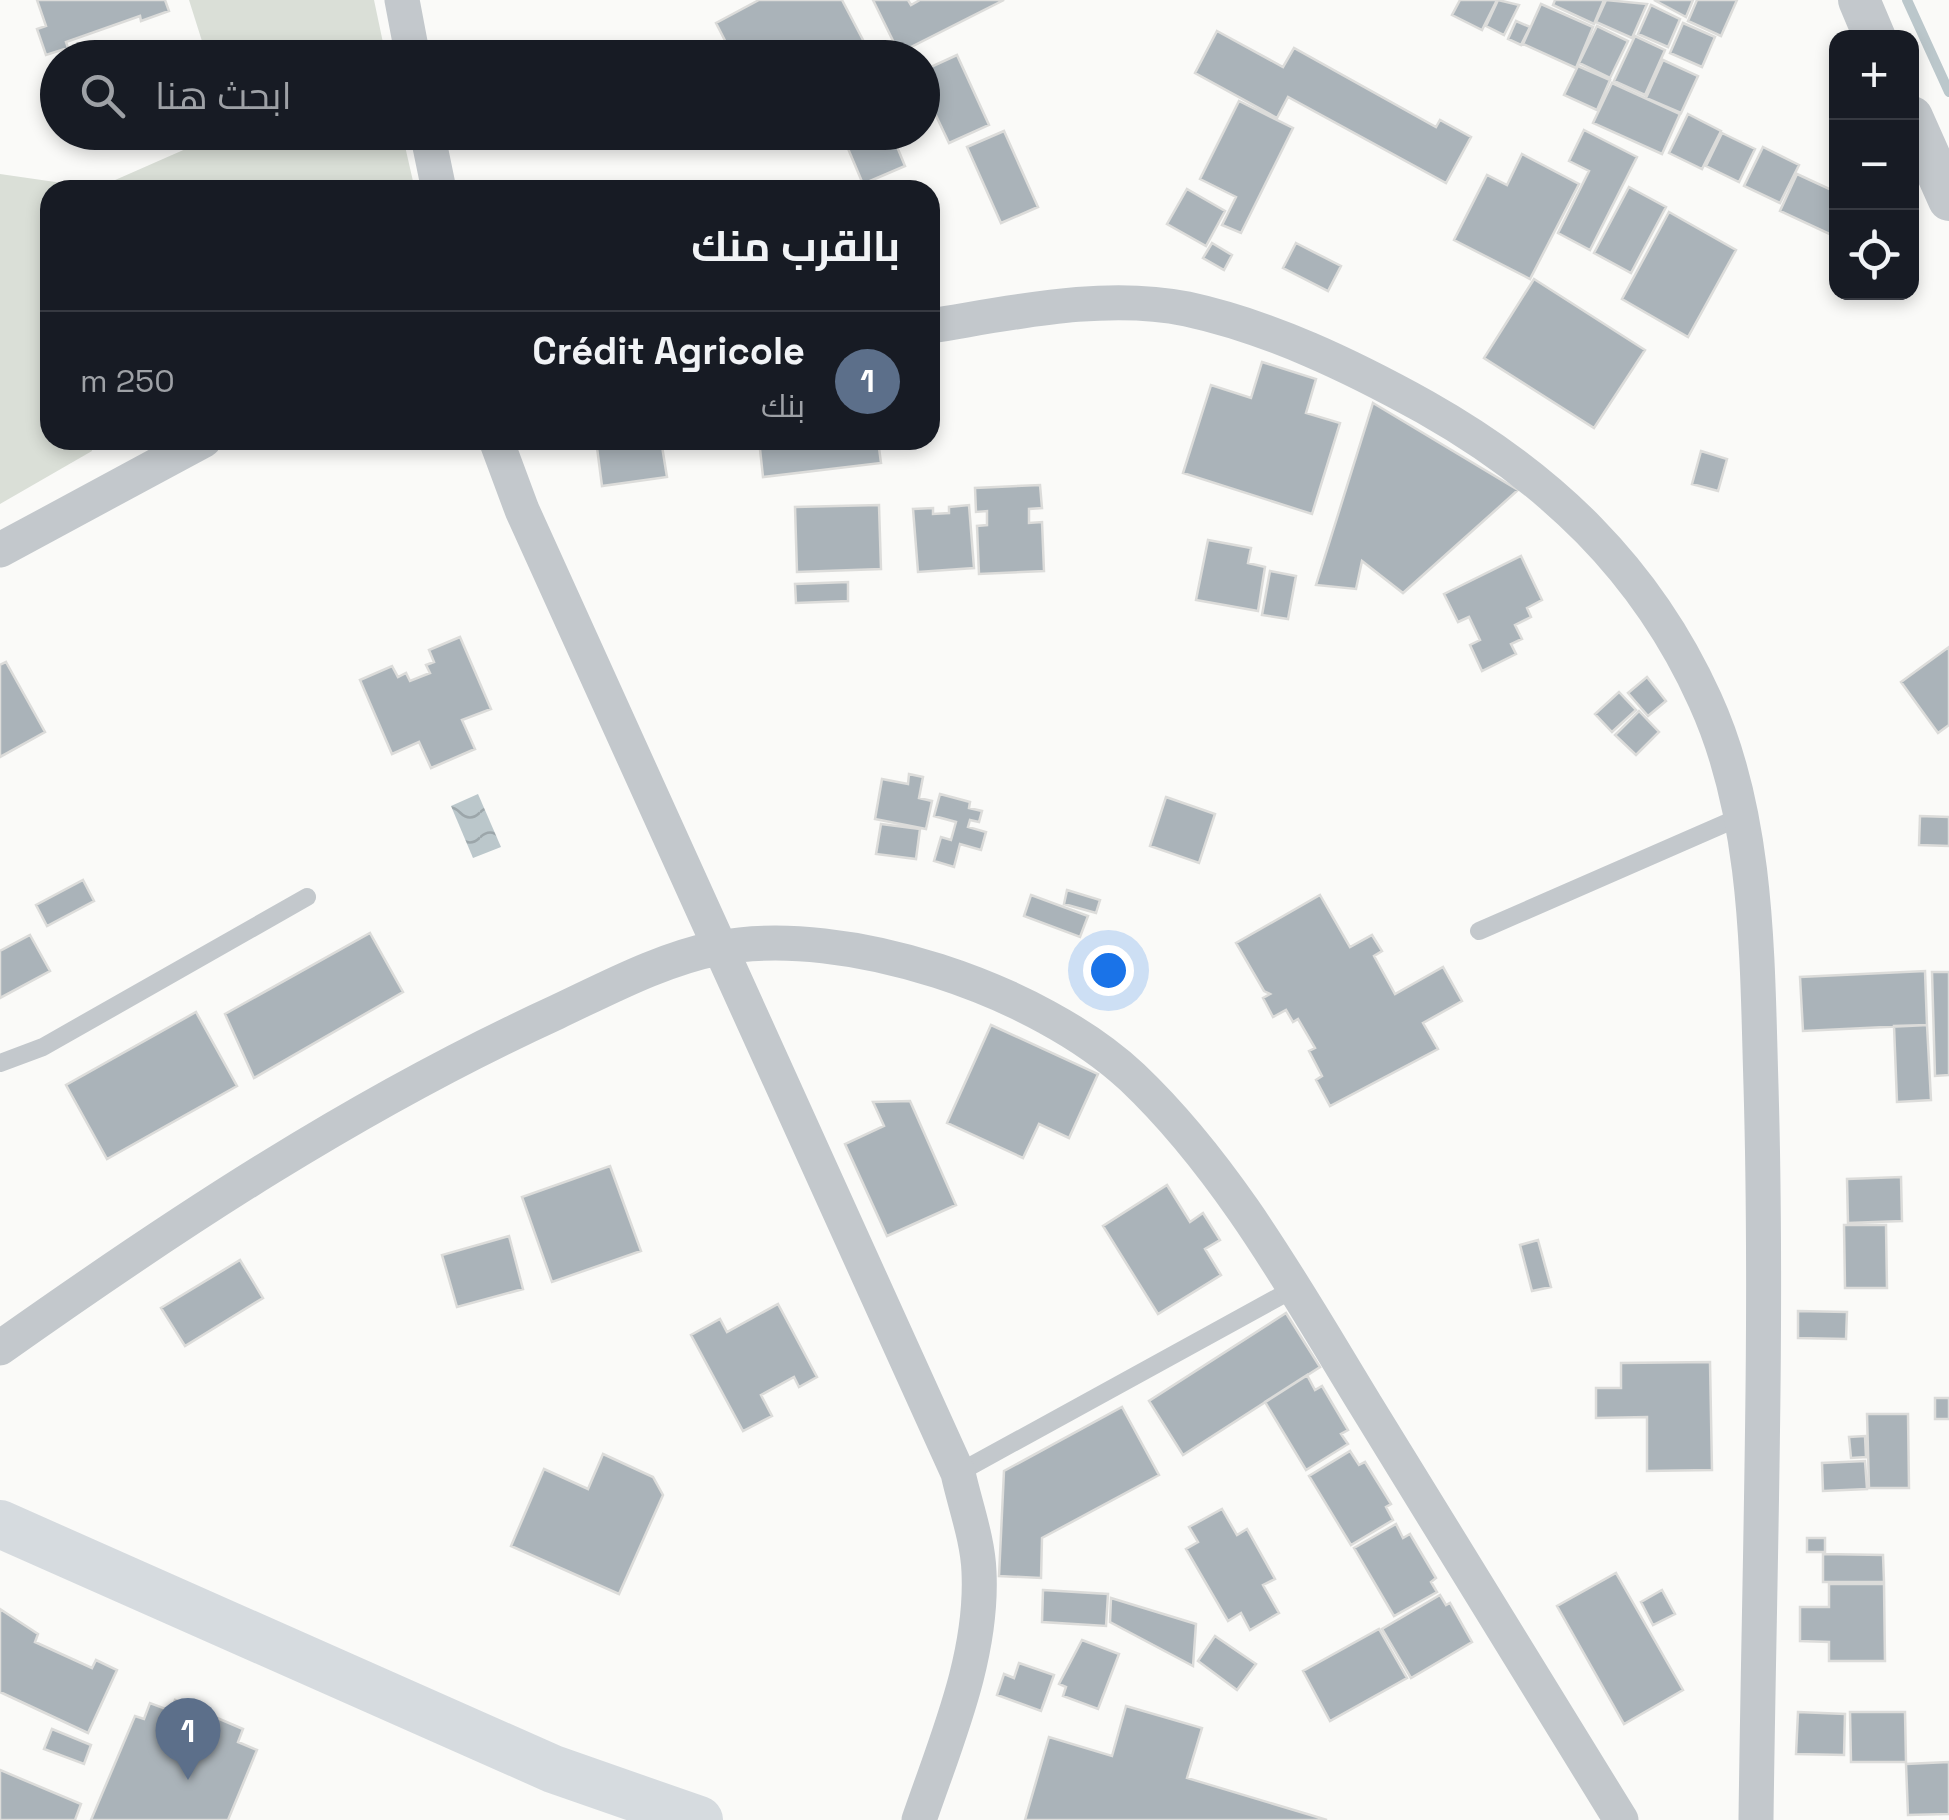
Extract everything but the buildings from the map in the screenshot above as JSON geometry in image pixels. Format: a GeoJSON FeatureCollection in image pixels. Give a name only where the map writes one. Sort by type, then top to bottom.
{"type":"FeatureCollection","features":[{"type":"Feature","properties":{"kind":"main road"},"geometry":{"type":"LineString","coordinates":[[0,1524],[552,1769],[699,1820]]}},
{"type":"Feature","properties":{"kind":"street"},"geometry":{"type":"LineString","coordinates":[[402,0],[410,40]]}},
{"type":"Feature","properties":{"kind":"street"},"geometry":{"type":"LineString","coordinates":[[1858,0],[1872,30]]}},
{"type":"Feature","properties":{"kind":"street"},"geometry":{"type":"LineString","coordinates":[[1913,120],[1949,200]]}},
{"type":"Feature","properties":{"kind":"street"},"geometry":{"type":"LineString","coordinates":[[431,150],[436,180]]}},
{"type":"Feature","properties":{"kind":"street"},"geometry":{"type":"LineString","coordinates":[[940,324],[1038,309],[1116,305],[1184,309],[1297,345],[1375,379],[1473,434],[1586,522],[1668,627],[1707,704],[1740,817],[1755,923],[1764,1216],[1756,1820]]}},
{"type":"Feature","properties":{"kind":"street"},"geometry":{"type":"LineString","coordinates":[[0,550],[185,450]]}},
{"type":"Feature","properties":{"kind":"street"},"geometry":{"type":"LineString","coordinates":[[500,450],[522,510],[958,1473],[980,1570],[976,1632],[963,1693],[919,1820]]}},
{"type":"Feature","properties":{"kind":"street"},"geometry":{"type":"LineString","coordinates":[[0,1348],[181,1220],[341,1122],[500,1038],[672,962],[720,948],[784,944],[876,954],[971,982],[1056,1020],[1130,1076],[1185,1135],[1295,1288],[1621,1820]]}},
{"type":"Feature","properties":{"kind":"lane"},"geometry":{"type":"LineString","coordinates":[[1479,931],[1740,817]]}},
{"type":"Feature","properties":{"kind":"lane"},"geometry":{"type":"LineString","coordinates":[[0,1064],[43,1047],[307,897]]}},
{"type":"Feature","properties":{"kind":"lane"},"geometry":{"type":"LineString","coordinates":[[958,1473],[1295,1288]]}},
{"type":"Feature","properties":{"kind":"shaded area"},"geometry":{"type":"Polygon","coordinates":[[[189,0],[374,0],[382,40],[202,40],[189,0]]]}},
{"type":"Feature","properties":{"kind":"shaded area"},"geometry":{"type":"Polygon","coordinates":[[[183,150],[406,150],[413,180],[115,180],[183,150]]]}},
{"type":"Feature","properties":{"kind":"shaded area"},"geometry":{"type":"Polygon","coordinates":[[[0,174],[42,180],[40,450],[92,451],[0,504],[0,174]]]}},
{"type":"Feature","properties":{"kind":"water"},"geometry":{"type":"Polygon","coordinates":[[[478,794],[501,847],[473,858],[451,806],[478,794]]]}},
{"type":"Feature","properties":{"kind":"waterway"},"geometry":{"type":"LineString","coordinates":[[1907,0],[1949,92]]}},
{"type":"Feature","properties":{"kind":"place","name":"Crédit Agricole"},"geometry":{"type":"Point","coordinates":[188,1780]}}]}
